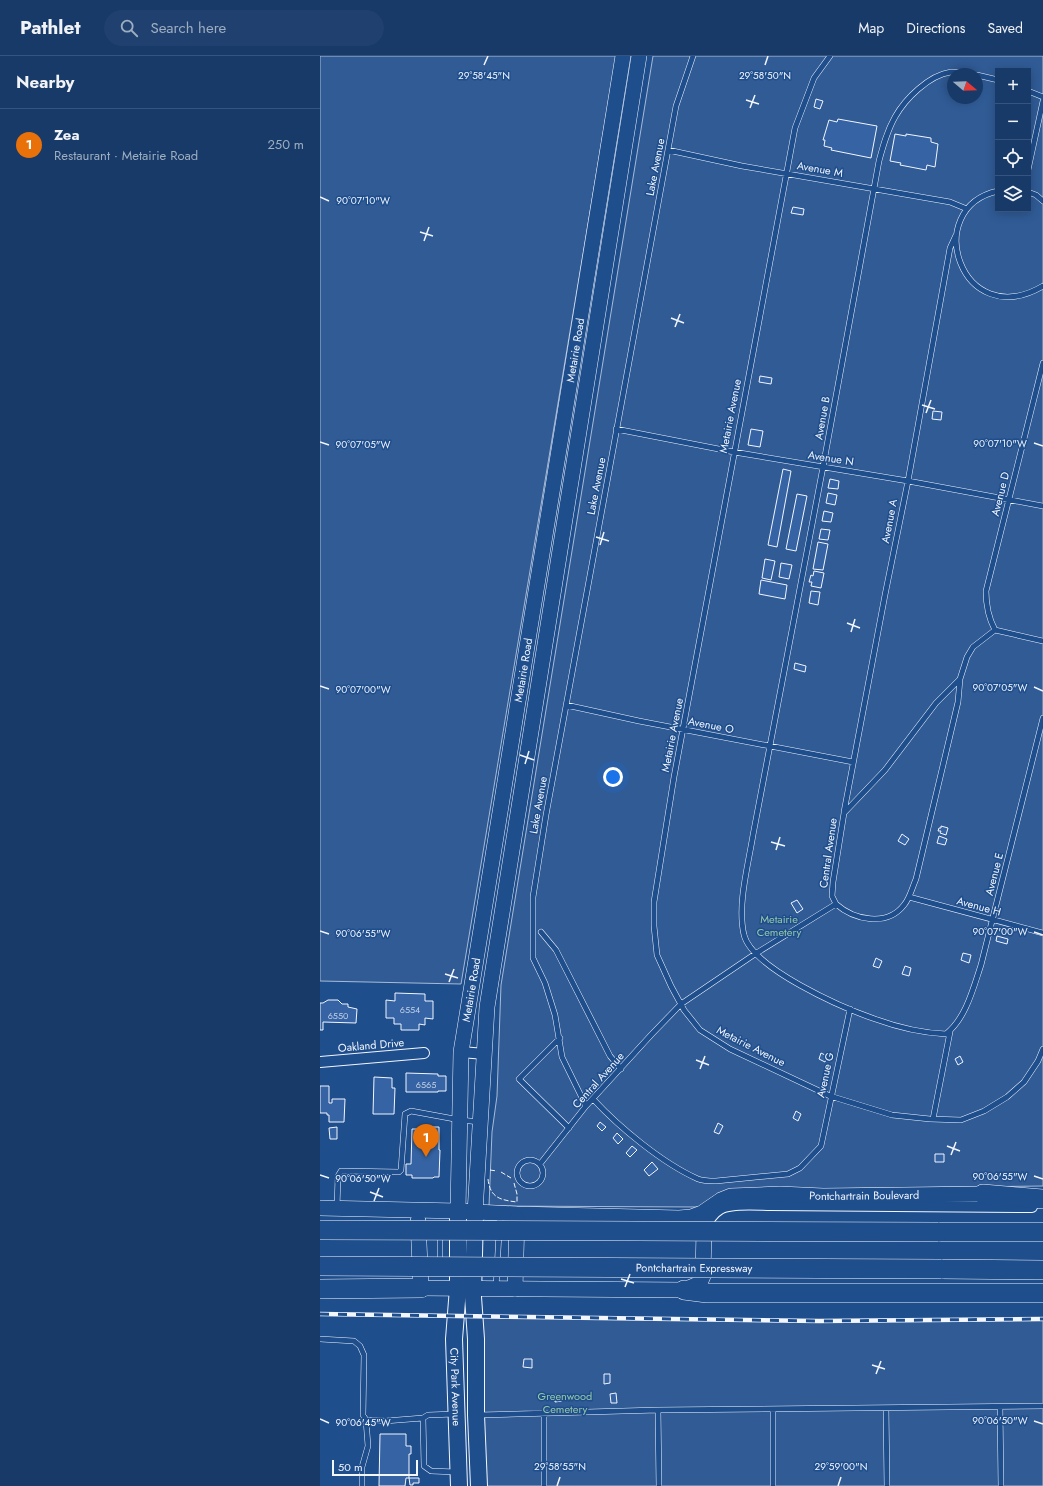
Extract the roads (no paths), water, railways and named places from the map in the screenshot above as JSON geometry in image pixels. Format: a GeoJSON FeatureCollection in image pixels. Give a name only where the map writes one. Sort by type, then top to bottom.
{"type":"FeatureCollection","features":[{"type":"Feature","properties":{"kind":"highway"},"geometry":{"type":"LineString","coordinates":[[982,1194],[1043,1199]]}},
{"type":"Feature","properties":{"kind":"highway"},"geometry":{"type":"LineString","coordinates":[[320,1230],[1043,1232]]}},
{"type":"Feature","properties":{"kind":"highway","name":"Pontchartrain Expressway"},"geometry":{"type":"LineString","coordinates":[[320,1266],[1043,1270]]}},
{"type":"Feature","properties":{"kind":"highway"},"geometry":{"type":"LineString","coordinates":[[320,1290],[421,1288]]}},
{"type":"Feature","properties":{"kind":"highway"},"geometry":{"type":"LineString","coordinates":[[684,1290],[707,1293],[1043,1293]]}},
{"type":"Feature","properties":{"kind":"main road","name":"Metairie Road"},"geometry":{"type":"LineString","coordinates":[[465,1288],[446,1214],[460,1120],[461,1052],[623,56]]}},
{"type":"Feature","properties":{"kind":"main road","name":"Metairie Road"},"geometry":{"type":"LineString","coordinates":[[465,1288],[475,1213],[487,1007],[639,56]]}},
{"type":"Feature","properties":{"kind":"main road","name":"Pontchartrain Boulevard"},"geometry":{"type":"LineString","coordinates":[[320,1208],[417,1210],[446,1214],[475,1213],[679,1218],[691,1217],[702,1213],[721,1200],[732,1196],[780,1194],[823,1196],[982,1194]]}},
{"type":"Feature","properties":{"kind":"main road"},"geometry":{"type":"LineString","coordinates":[[417,1210],[421,1288],[440,1281],[465,1288],[684,1290],[700,1283],[703,1276],[704,1229],[700,1223],[691,1217]]}},
{"type":"Feature","properties":{"kind":"main road"},"geometry":{"type":"LineString","coordinates":[[515,1289],[517,1214]]}},
{"type":"Feature","properties":{"kind":"main road","name":"City Park Avenue"},"geometry":{"type":"LineString","coordinates":[[459,1479],[454,1339],[465,1288]]}},
{"type":"Feature","properties":{"kind":"main road","name":"City Park Avenue"},"geometry":{"type":"LineString","coordinates":[[465,1288],[476,1339],[476,1415],[479,1486]]}},
{"type":"Feature","properties":{"kind":"street"},"geometry":{"type":"LineString","coordinates":[[461,1052],[485,1054]]}},
{"type":"Feature","properties":{"kind":"street","name":"Oakland Drive"},"geometry":{"type":"LineString","coordinates":[[320,1062],[424,1053]]}},
{"type":"Feature","properties":{"kind":"street","name":"Pontchartrain Boulevard"},"geometry":{"type":"LineString","coordinates":[[982,1194],[1043,1190]]}},
{"type":"Feature","properties":{"kind":"street","name":"Pontchartrain Boulevard"},"geometry":{"type":"LineString","coordinates":[[704,1229],[714,1214],[721,1208],[730,1206],[1043,1205]]}},
{"type":"Feature","properties":{"kind":"lane","name":"Lake Avenue"},"geometry":{"type":"LineString","coordinates":[[586,1106],[562,1057],[555,1015],[545,983],[533,958],[534,922],[532,911],[534,890],[546,815],[676,106],[693,56]]}},
{"type":"Feature","properties":{"kind":"lane","name":"Metairie Avenue"},"geometry":{"type":"LineString","coordinates":[[830,56],[814,78],[795,128],[786,173],[660,858],[654,902],[657,955],[684,1010],[700,1030],[730,1049],[830,1096],[892,1114],[933,1119],[961,1120],[984,1111],[1007,1097],[1024,1082],[1038,1061],[1043,1049]]}},
{"type":"Feature","properties":{"kind":"lane","name":"Avenue B"},"geometry":{"type":"LineString","coordinates":[[770,746],[879,161],[894,118],[904,103],[923,85],[947,74]]}},
{"type":"Feature","properties":{"kind":"lane"},"geometry":{"type":"LineString","coordinates":[[983,76],[995,79]]}},
{"type":"Feature","properties":{"kind":"lane"},"geometry":{"type":"LineString","coordinates":[[1031,93],[1043,97]]}},
{"type":"Feature","properties":{"kind":"lane"},"geometry":{"type":"LineString","coordinates":[[1031,156],[1043,101]]}},
{"type":"Feature","properties":{"kind":"lane","name":"Avenue M"},"geometry":{"type":"LineString","coordinates":[[668,150],[742,166],[950,202],[968,209]]}},
{"type":"Feature","properties":{"kind":"lane","name":"Avenue A"},"geometry":{"type":"LineString","coordinates":[[844,813],[908,481],[950,248],[960,221],[968,209],[974,202],[989,192],[995,191]]}},
{"type":"Feature","properties":{"kind":"lane"},"geometry":{"type":"LineString","coordinates":[[1031,193],[1043,200]]}},
{"type":"Feature","properties":{"kind":"lane"},"geometry":{"type":"LineString","coordinates":[[956,234],[956,252],[961,267],[968,277],[981,289],[998,296],[1013,297],[1031,293],[1043,286]]}},
{"type":"Feature","properties":{"kind":"lane","name":"Avenue D"},"geometry":{"type":"LineString","coordinates":[[994,630],[986,607],[986,591],[1043,363]]}},
{"type":"Feature","properties":{"kind":"lane","name":"Avenue N"},"geometry":{"type":"LineString","coordinates":[[616,429],[734,452],[908,481],[1009,501],[1043,506]]}},
{"type":"Feature","properties":{"kind":"lane"},"geometry":{"type":"LineString","coordinates":[[994,630],[1043,641]]}},
{"type":"Feature","properties":{"kind":"lane","name":"Central Avenue"},"geometry":{"type":"LineString","coordinates":[[540,1164],[586,1106],[681,1004],[755,954],[836,904],[832,896],[833,882],[844,813],[884,770],[936,703],[960,679],[973,648],[994,630]]}},
{"type":"Feature","properties":{"kind":"lane"},"geometry":{"type":"LineString","coordinates":[[836,904],[853,916],[870,920],[895,912],[904,906],[909,897],[916,879],[958,702],[960,679]]}},
{"type":"Feature","properties":{"kind":"lane","name":"Avenue O"},"geometry":{"type":"LineString","coordinates":[[566,705],[639,721],[853,762]]}},
{"type":"Feature","properties":{"kind":"lane","name":"Avenue E"},"geometry":{"type":"LineString","coordinates":[[933,1119],[951,1030],[969,999],[981,965],[1043,718]]}},
{"type":"Feature","properties":{"kind":"lane"},"geometry":{"type":"LineString","coordinates":[[770,746],[753,835],[742,909],[745,936],[755,954],[771,968],[812,992],[874,1019],[893,1025],[930,1033],[946,1034],[951,1030]]}},
{"type":"Feature","properties":{"kind":"lane","name":"Avenue H"},"geometry":{"type":"LineString","coordinates":[[909,897],[1043,933]]}},
{"type":"Feature","properties":{"kind":"lane"},"geometry":{"type":"LineString","coordinates":[[541,932],[556,950],[599,1037],[610,1056],[621,1069]]}},
{"type":"Feature","properties":{"kind":"lane","name":"Avenue G"},"geometry":{"type":"LineString","coordinates":[[593,1099],[610,1118],[654,1153],[698,1179],[706,1181],[788,1174],[800,1168],[821,1146],[830,1096],[850,1009]]}},
{"type":"Feature","properties":{"kind":"lane"},"geometry":{"type":"LineString","coordinates":[[560,1038],[519,1079],[569,1128]]}},
{"type":"Feature","properties":{"kind":"lane"},"geometry":{"type":"LineString","coordinates":[[337,1209],[338,1176],[341,1171],[399,1172],[402,1170],[405,1114],[411,1111],[460,1120],[481,1122]]}},
{"type":"Feature","properties":{"kind":"lane"},"geometry":{"type":"LineString","coordinates":[[528,1160],[536,1161],[540,1164],[543,1172],[540,1180],[534,1185],[529,1186],[521,1183],[517,1175],[517,1171],[521,1164],[528,1160]]}},
{"type":"Feature","properties":{"kind":"lane"},"geometry":{"type":"LineString","coordinates":[[440,1281],[446,1214]]}},
{"type":"Feature","properties":{"kind":"lane"},"geometry":{"type":"LineString","coordinates":[[496,1289],[500,1214]]}},
{"type":"Feature","properties":{"kind":"lane"},"geometry":{"type":"LineString","coordinates":[[320,1339],[354,1342],[360,1346],[364,1355],[363,1415],[366,1420],[368,1446],[362,1466],[362,1486]]}},
{"type":"Feature","properties":{"kind":"lane"},"geometry":{"type":"LineString","coordinates":[[476,1415],[773,1408],[1043,1406]]}},
{"type":"Feature","properties":{"kind":"lane"},"geometry":{"type":"LineString","coordinates":[[1000,1407],[1001,1486]]}},
{"type":"Feature","properties":{"kind":"lane"},"geometry":{"type":"LineString","coordinates":[[773,1408],[773,1486]]}},
{"type":"Feature","properties":{"kind":"lane"},"geometry":{"type":"LineString","coordinates":[[886,1408],[887,1486]]}},
{"type":"Feature","properties":{"kind":"lane"},"geometry":{"type":"LineString","coordinates":[[658,1410],[659,1486]]}},
{"type":"Feature","properties":{"kind":"lane"},"geometry":{"type":"LineString","coordinates":[[544,1413],[544,1486]]}},
{"type":"Feature","properties":{"kind":"lane"},"geometry":{"type":"LineString","coordinates":[[366,1420],[385,1421],[422,1418],[428,1415],[456,1414]]}},
{"type":"Feature","properties":{"kind":"lane"},"geometry":{"type":"LineString","coordinates":[[422,1418],[424,1466],[431,1471],[459,1479]]}},
{"type":"Feature","properties":{"kind":"railway"},"geometry":{"type":"LineString","coordinates":[[320,1314],[819,1321],[1043,1319]]}},
{"type":"Feature","properties":{"kind":"place","name":"Zea"},"geometry":{"type":"Point","coordinates":[426,1157]}},
{"type":"Feature","properties":{"kind":"park label","name":"Metairie Cemetery"},"geometry":{"type":"Point","coordinates":[779,925]}},
{"type":"Feature","properties":{"kind":"park label","name":"Greenwood Cemetery"},"geometry":{"type":"Point","coordinates":[565,1402]}}]}
